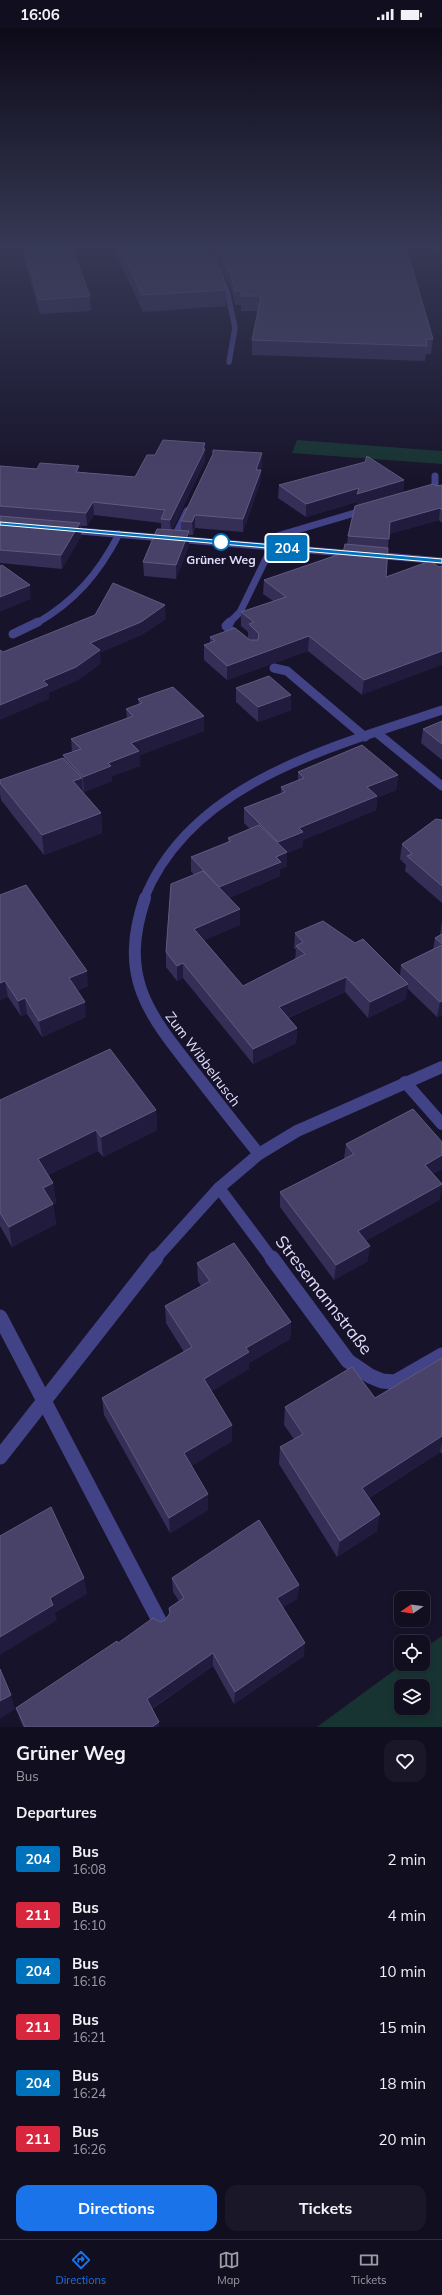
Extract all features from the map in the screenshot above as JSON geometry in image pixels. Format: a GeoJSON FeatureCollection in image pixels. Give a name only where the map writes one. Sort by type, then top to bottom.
{"type":"FeatureCollection","features":[{"type":"Feature","properties":{"kind":"street"},"geometry":{"type":"LineString","coordinates":[[229,362],[235,328],[234,324]]}},
{"type":"Feature","properties":{"kind":"street"},"geometry":{"type":"LineString","coordinates":[[414,495],[435,487],[435,476]]}},
{"type":"Feature","properties":{"kind":"street"},"geometry":{"type":"LineString","coordinates":[[174,538],[190,504]]}},
{"type":"Feature","properties":{"kind":"street"},"geometry":{"type":"LineString","coordinates":[[248,646],[227,628],[230,620],[241,612],[270,546],[277,536],[376,507]]}},
{"type":"Feature","properties":{"kind":"street"},"geometry":{"type":"LineString","coordinates":[[55,528],[442,561]]}},
{"type":"Feature","properties":{"kind":"street"},"geometry":{"type":"LineString","coordinates":[[13,634],[43,621],[81,592],[99,571],[119,534]]}},
{"type":"Feature","properties":{"kind":"street"},"geometry":{"type":"LineString","coordinates":[[274,668],[287,671],[365,737]]}},
{"type":"Feature","properties":{"kind":"street","name":"Zum Wibbelrusch"},"geometry":{"type":"LineString","coordinates":[[259,1154],[168,1040],[145,1001],[135,965],[135,934],[142,901],[160,866],[187,833],[212,808],[253,783],[292,765],[442,710]]}},
{"type":"Feature","properties":{"kind":"street"},"geometry":{"type":"LineString","coordinates":[[378,733],[442,786]]}},
{"type":"Feature","properties":{"kind":"street"},"geometry":{"type":"LineString","coordinates":[[0,1457],[168,1243],[219,1188],[259,1154],[297,1131],[405,1082],[442,1067]]}},
{"type":"Feature","properties":{"kind":"street"},"geometry":{"type":"LineString","coordinates":[[405,1082],[442,1124]]}},
{"type":"Feature","properties":{"kind":"street","name":"Stresemannstraße"},"geometry":{"type":"LineString","coordinates":[[219,1188],[348,1361],[358,1371],[383,1381],[396,1382],[442,1355]]}},
{"type":"Feature","properties":{"kind":"street"},"geometry":{"type":"LineString","coordinates":[[0,1317],[162,1626]]}},
{"type":"Feature","properties":{"kind":"green space"},"geometry":{"type":"Polygon","coordinates":[[[297,440],[442,451],[442,464],[292,453],[297,440]]]}},
{"type":"Feature","properties":{"kind":"green space"},"geometry":{"type":"Polygon","coordinates":[[[442,1636],[442,1727],[317,1727],[394,1671],[430,1671],[430,1644],[442,1636]]]}},
{"type":"Feature","properties":{"kind":"building"},"geometry":{"type":"Polygon","coordinates":[[[255,324],[429,324],[433,339],[426,339],[427,346],[252,340],[255,324]]]}},
{"type":"Feature","properties":{"kind":"building"},"geometry":{"type":"Polygon","coordinates":[[[163,440],[205,443],[203,449],[205,449],[170,520],[161,519],[165,510],[93,502],[86,513],[0,506],[0,466],[37,469],[40,463],[79,466],[76,472],[135,477],[147,455],[155,455],[163,440]]]}},
{"type":"Feature","properties":{"kind":"building"},"geometry":{"type":"Polygon","coordinates":[[[213,450],[262,453],[256,470],[261,470],[243,519],[195,515],[192,522],[181,521],[213,454],[213,450]]]}},
{"type":"Feature","properties":{"kind":"building"},"geometry":{"type":"Polygon","coordinates":[[[367,456],[404,480],[357,494],[359,488],[306,504],[279,485],[365,462],[367,456]]]}},
{"type":"Feature","properties":{"kind":"building"},"geometry":{"type":"Polygon","coordinates":[[[433,484],[437,486],[442,485],[442,510],[440,508],[390,522],[389,539],[348,536],[355,506],[433,484]]]}},
{"type":"Feature","properties":{"kind":"building"},"geometry":{"type":"Polygon","coordinates":[[[0,516],[80,523],[61,555],[0,550],[0,516]]]}},
{"type":"Feature","properties":{"kind":"building"},"geometry":{"type":"Polygon","coordinates":[[[157,529],[189,531],[176,565],[143,562],[157,529]]]}},
{"type":"Feature","properties":{"kind":"building"},"geometry":{"type":"Polygon","coordinates":[[[345,544],[388,548],[386,577],[430,561],[439,567],[442,566],[442,651],[364,680],[309,636],[227,666],[204,645],[215,641],[210,637],[235,628],[250,640],[258,640],[259,634],[249,624],[254,622],[241,612],[286,597],[264,580],[343,553],[345,544]]]}},
{"type":"Feature","properties":{"kind":"building"},"geometry":{"type":"Polygon","coordinates":[[[2,565],[30,585],[0,597],[0,566],[2,565]]]}},
{"type":"Feature","properties":{"kind":"building"},"geometry":{"type":"Polygon","coordinates":[[[113,583],[165,605],[141,622],[90,643],[100,650],[76,667],[43,681],[48,685],[0,705],[0,650],[3,652],[95,615],[113,583]]]}},
{"type":"Feature","properties":{"kind":"building"},"geometry":{"type":"Polygon","coordinates":[[[269,676],[291,695],[258,707],[236,688],[269,676]]]}},
{"type":"Feature","properties":{"kind":"building"},"geometry":{"type":"Polygon","coordinates":[[[173,687],[204,716],[131,743],[139,751],[108,763],[111,766],[83,777],[63,755],[81,749],[71,739],[133,716],[126,709],[142,703],[138,699],[173,687]]]}},
{"type":"Feature","properties":{"kind":"building"},"geometry":{"type":"Polygon","coordinates":[[[442,721],[442,744],[423,729],[442,721]]]}},
{"type":"Feature","properties":{"kind":"building"},"geometry":{"type":"Polygon","coordinates":[[[362,745],[398,775],[367,787],[377,796],[299,828],[303,832],[278,842],[244,808],[285,792],[281,787],[304,778],[298,772],[362,745]]]}},
{"type":"Feature","properties":{"kind":"building"},"geometry":{"type":"Polygon","coordinates":[[[63,758],[82,778],[73,781],[101,813],[42,835],[0,783],[0,780],[63,758]]]}},
{"type":"Feature","properties":{"kind":"building"},"geometry":{"type":"Polygon","coordinates":[[[436,819],[442,820],[442,886],[407,856],[412,854],[402,844],[436,819]]]}},
{"type":"Feature","properties":{"kind":"building"},"geometry":{"type":"Polygon","coordinates":[[[259,825],[287,852],[276,857],[281,862],[219,887],[191,857],[231,841],[228,838],[259,825]]]}},
{"type":"Feature","properties":{"kind":"building"},"geometry":{"type":"Polygon","coordinates":[[[203,871],[240,909],[194,929],[243,986],[305,954],[296,946],[303,942],[295,933],[323,921],[355,943],[363,939],[408,984],[370,1002],[346,977],[279,1007],[297,1028],[253,1049],[183,963],[177,966],[166,952],[171,884],[203,871]]]}},
{"type":"Feature","properties":{"kind":"building"},"geometry":{"type":"Polygon","coordinates":[[[26,885],[87,971],[69,978],[85,1002],[39,1021],[25,998],[18,1001],[5,981],[0,983],[0,895],[26,885]]]}},
{"type":"Feature","properties":{"kind":"building"},"geometry":{"type":"Polygon","coordinates":[[[442,934],[442,944],[435,938],[442,934]]]}},
{"type":"Feature","properties":{"kind":"building"},"geometry":{"type":"Polygon","coordinates":[[[442,945],[442,1001],[440,1002],[401,965],[442,945]]]}},
{"type":"Feature","properties":{"kind":"building"},"geometry":{"type":"Polygon","coordinates":[[[110,1049],[156,1110],[101,1137],[96,1130],[38,1159],[53,1183],[43,1188],[53,1204],[9,1227],[0,1213],[0,1100],[110,1049]]]}},
{"type":"Feature","properties":{"kind":"building"},"geometry":{"type":"Polygon","coordinates":[[[413,1109],[442,1142],[442,1155],[425,1165],[442,1184],[358,1231],[370,1246],[336,1265],[280,1192],[354,1154],[346,1144],[413,1109]]]}},
{"type":"Feature","properties":{"kind":"building"},"geometry":{"type":"Polygon","coordinates":[[[234,1243],[291,1322],[246,1348],[249,1352],[204,1379],[232,1425],[184,1453],[208,1494],[169,1518],[102,1398],[192,1347],[165,1306],[210,1281],[197,1263],[234,1243]]]}},
{"type":"Feature","properties":{"kind":"building"},"geometry":{"type":"Polygon","coordinates":[[[442,1358],[442,1436],[362,1488],[380,1514],[340,1541],[280,1447],[303,1434],[285,1407],[352,1367],[375,1398],[442,1358]]]}},
{"type":"Feature","properties":{"kind":"building"},"geometry":{"type":"Polygon","coordinates":[[[51,1507],[84,1578],[50,1598],[53,1605],[0,1637],[0,1536],[51,1507]]]}},
{"type":"Feature","properties":{"kind":"building"},"geometry":{"type":"Polygon","coordinates":[[[259,1520],[299,1585],[277,1598],[305,1643],[235,1692],[213,1653],[147,1699],[159,1722],[152,1727],[25,1727],[16,1708],[117,1641],[118,1643],[153,1618],[160,1622],[165,1620],[170,1613],[169,1608],[184,1598],[172,1578],[259,1520]]]}},
{"type":"Feature","properties":{"kind":"building"},"geometry":{"type":"Polygon","coordinates":[[[0,1669],[11,1695],[0,1701],[0,1669]]]}},
{"type":"Feature","properties":{"kind":"bus line","name":"204"},"geometry":{"type":"LineString","coordinates":[[0,524],[442,561]]}},
{"type":"Feature","properties":{"kind":"place","name":"Grüner Weg"},"geometry":{"type":"Point","coordinates":[221,542]}}]}
